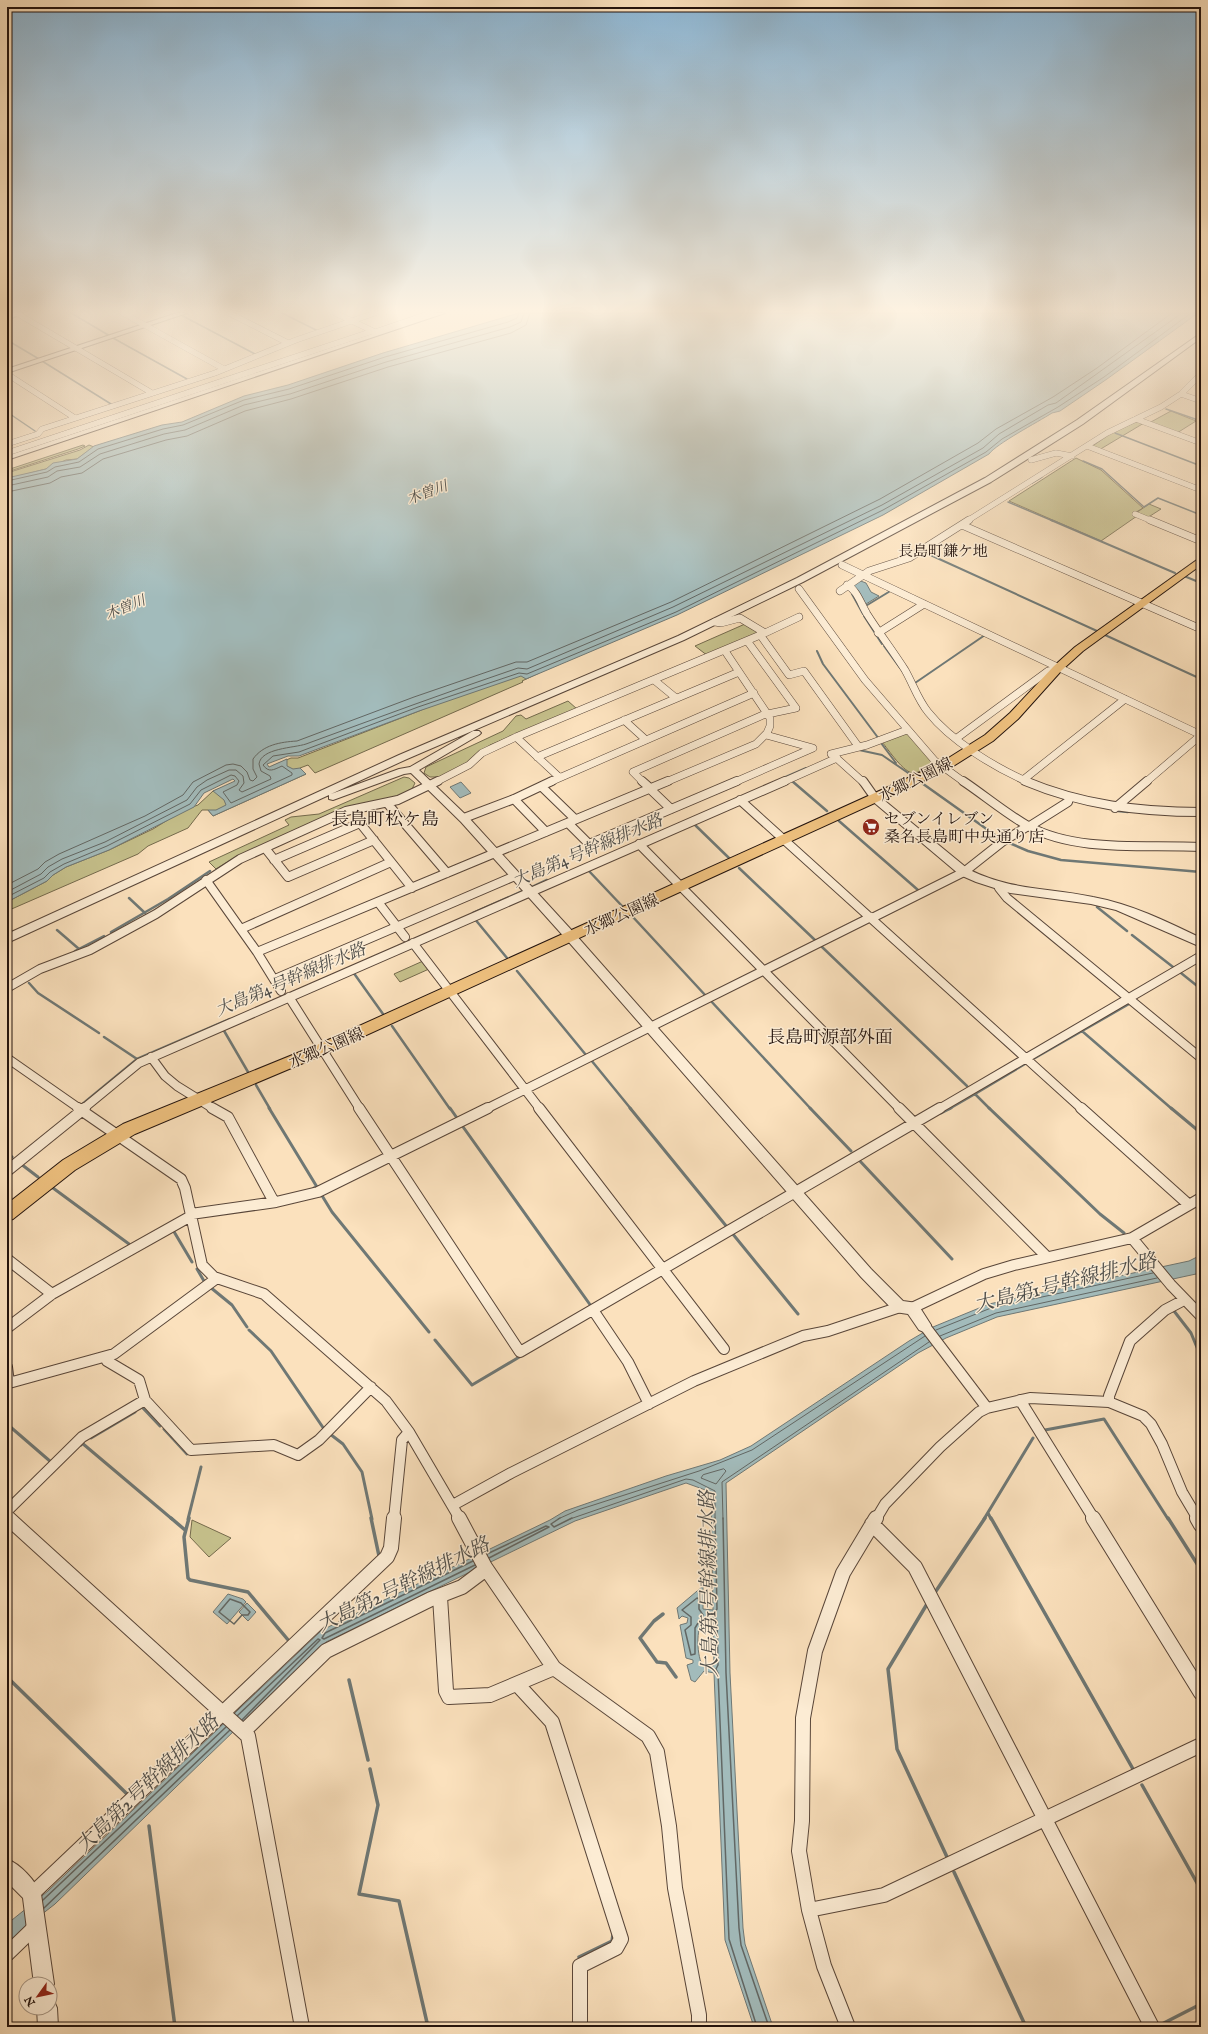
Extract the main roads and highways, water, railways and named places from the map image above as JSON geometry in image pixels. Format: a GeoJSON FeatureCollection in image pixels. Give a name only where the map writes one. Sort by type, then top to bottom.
{"type":"FeatureCollection","features":[{"type":"Feature","properties":{"kind":"main road","name":"水郷公園線"},"geometry":{"type":"LineString","coordinates":[[7,1214],[69,1165],[118,1135],[322,1049],[682,887],[875,798],[918,780],[943,767],[972,750],[1014,716],[1058,668],[1079,649],[1201,560]]}},
{"type":"Feature","properties":{"kind":"water","name":"木曽川"},"geometry":{"type":"Polygon","coordinates":[[[216,408],[1065,408],[1052,413],[1008,439],[989,454],[883,515],[677,615],[526,679],[521,676],[419,711],[299,756],[288,756],[267,764],[269,767],[287,759],[287,766],[293,769],[300,768],[306,774],[213,816],[208,810],[216,810],[226,805],[224,800],[213,791],[235,781],[233,779],[204,793],[194,807],[109,850],[66,867],[53,875],[47,881],[7,902],[7,478],[46,469],[53,463],[77,459],[94,446],[162,425],[182,422],[216,408]]]}},
{"type":"Feature","properties":{"kind":"water"},"geometry":{"type":"Polygon","coordinates":[[[858,580],[866,583],[871,592],[879,596],[866,604],[864,603],[851,586],[858,580]]]}},
{"type":"Feature","properties":{"kind":"water"},"geometry":{"type":"Polygon","coordinates":[[[461,782],[471,793],[460,798],[450,787],[461,782]]]}},
{"type":"Feature","properties":{"kind":"water"},"geometry":{"type":"Polygon","coordinates":[[[1201,1255],[1201,1272],[997,1317],[946,1338],[918,1353],[726,1483],[730,1673],[743,1928],[745,1944],[773,2027],[754,2027],[725,1940],[714,1673],[704,1671],[695,1682],[691,1680],[687,1665],[693,1663],[693,1660],[686,1658],[680,1625],[687,1623],[688,1618],[682,1616],[679,1619],[677,1608],[703,1586],[703,1609],[713,1610],[711,1492],[686,1483],[575,1521],[326,1642],[55,1904],[23,1929],[7,1945],[7,1924],[48,1891],[322,1630],[550,1520],[565,1511],[666,1476],[720,1460],[751,1446],[909,1341],[933,1327],[989,1304],[1189,1261],[1201,1255]],[[704,1620],[699,1629],[698,1636],[698,1650],[701,1662],[703,1666],[710,1667],[714,1665],[713,1621],[704,1620]]]}},
{"type":"Feature","properties":{"kind":"water"},"geometry":{"type":"Polygon","coordinates":[[[228,1594],[243,1599],[246,1602],[227,1624],[213,1612],[228,1594]]]}},
{"type":"Feature","properties":{"kind":"water"},"geometry":{"type":"Polygon","coordinates":[[[247,1603],[256,1612],[248,1621],[239,1612],[247,1603]]]}},
{"type":"Feature","properties":{"kind":"waterway"},"geometry":{"type":"LineString","coordinates":[[1166,409],[1201,421]]}},
{"type":"Feature","properties":{"kind":"waterway"},"geometry":{"type":"LineString","coordinates":[[7,412],[35,431]]}},
{"type":"Feature","properties":{"kind":"waterway"},"geometry":{"type":"LineString","coordinates":[[1115,433],[1201,466]]}},
{"type":"Feature","properties":{"kind":"waterway"},"geometry":{"type":"LineString","coordinates":[[1083,461],[1102,469],[1144,507],[1158,498],[1201,515]]}},
{"type":"Feature","properties":{"kind":"waterway"},"geometry":{"type":"LineString","coordinates":[[1032,483],[1042,477]]}},
{"type":"Feature","properties":{"kind":"waterway"},"geometry":{"type":"LineString","coordinates":[[1008,502],[1053,521]]}},
{"type":"Feature","properties":{"kind":"waterway"},"geometry":{"type":"LineString","coordinates":[[1051,520],[1175,573]]}},
{"type":"Feature","properties":{"kind":"waterway"},"geometry":{"type":"LineString","coordinates":[[926,553],[1097,631]]}},
{"type":"Feature","properties":{"kind":"waterway"},"geometry":{"type":"LineString","coordinates":[[1184,576],[1201,583]]}},
{"type":"Feature","properties":{"kind":"waterway"},"geometry":{"type":"LineString","coordinates":[[864,607],[892,590]]}},
{"type":"Feature","properties":{"kind":"waterway"},"geometry":{"type":"LineString","coordinates":[[852,594],[863,614]]}},
{"type":"Feature","properties":{"kind":"waterway"},"geometry":{"type":"LineString","coordinates":[[864,616],[882,644]]}},
{"type":"Feature","properties":{"kind":"waterway"},"geometry":{"type":"LineString","coordinates":[[915,683],[985,635]]}},
{"type":"Feature","properties":{"kind":"waterway"},"geometry":{"type":"LineString","coordinates":[[1105,635],[1201,679]]}},
{"type":"Feature","properties":{"kind":"waterway"},"geometry":{"type":"LineString","coordinates":[[884,646],[900,668]]}},
{"type":"Feature","properties":{"kind":"waterway"},"geometry":{"type":"LineString","coordinates":[[817,651],[823,664],[879,739]]}},
{"type":"Feature","properties":{"kind":"waterway"},"geometry":{"type":"LineString","coordinates":[[881,743],[896,763]]}},
{"type":"Feature","properties":{"kind":"waterway","name":"大島第4号幹線排水路"},"geometry":{"type":"LineString","coordinates":[[859,750],[882,755],[914,777]]}},
{"type":"Feature","properties":{"kind":"waterway","name":"大島第4号幹線排水路"},"geometry":{"type":"LineString","coordinates":[[783,778],[806,768]]}},
{"type":"Feature","properties":{"kind":"waterway"},"geometry":{"type":"LineString","coordinates":[[792,781],[827,811]]}},
{"type":"Feature","properties":{"kind":"waterway","name":"大島第4号幹線排水路"},"geometry":{"type":"LineString","coordinates":[[919,781],[1002,840]]}},
{"type":"Feature","properties":{"kind":"waterway"},"geometry":{"type":"LineString","coordinates":[[1118,811],[1128,812]]}},
{"type":"Feature","properties":{"kind":"waterway"},"geometry":{"type":"LineString","coordinates":[[839,821],[918,890]]}},
{"type":"Feature","properties":{"kind":"waterway"},"geometry":{"type":"LineString","coordinates":[[693,823],[730,859]]}},
{"type":"Feature","properties":{"kind":"waterway","name":"大島第4号幹線排水路"},"geometry":{"type":"LineString","coordinates":[[1007,842],[1028,851],[1061,860],[1201,872]]}},
{"type":"Feature","properties":{"kind":"waterway"},"geometry":{"type":"LineString","coordinates":[[739,868],[816,941]]}},
{"type":"Feature","properties":{"kind":"waterway"},"geometry":{"type":"LineString","coordinates":[[588,870],[623,907]]}},
{"type":"Feature","properties":{"kind":"waterway"},"geometry":{"type":"LineString","coordinates":[[145,913],[210,871]]}},
{"type":"Feature","properties":{"kind":"waterway","name":"大島第4号幹線排水路"},"geometry":{"type":"LineString","coordinates":[[530,888],[547,880]]}},
{"type":"Feature","properties":{"kind":"waterway","name":"大島第4号幹線排水路"},"geometry":{"type":"LineString","coordinates":[[473,913],[525,890]]}},
{"type":"Feature","properties":{"kind":"waterway"},"geometry":{"type":"LineString","coordinates":[[129,898],[145,913]]}},
{"type":"Feature","properties":{"kind":"waterway"},"geometry":{"type":"LineString","coordinates":[[1097,907],[1127,931]]}},
{"type":"Feature","properties":{"kind":"waterway"},"geometry":{"type":"LineString","coordinates":[[111,932],[145,913]]}},
{"type":"Feature","properties":{"kind":"waterway"},"geometry":{"type":"LineString","coordinates":[[632,916],[706,996]]}},
{"type":"Feature","properties":{"kind":"waterway"},"geometry":{"type":"LineString","coordinates":[[474,918],[507,958]]}},
{"type":"Feature","properties":{"kind":"waterway"},"geometry":{"type":"LineString","coordinates":[[57,930],[79,949]]}},
{"type":"Feature","properties":{"kind":"waterway"},"geometry":{"type":"LineString","coordinates":[[1132,935],[1173,967]]}},
{"type":"Feature","properties":{"kind":"waterway"},"geometry":{"type":"LineString","coordinates":[[79,949],[104,936]]}},
{"type":"Feature","properties":{"kind":"waterway"},"geometry":{"type":"LineString","coordinates":[[821,946],[967,1086]]}},
{"type":"Feature","properties":{"kind":"waterway"},"geometry":{"type":"LineString","coordinates":[[75,951],[79,949]]}},
{"type":"Feature","properties":{"kind":"waterway"},"geometry":{"type":"LineString","coordinates":[[517,971],[586,1055]]}},
{"type":"Feature","properties":{"kind":"waterway"},"geometry":{"type":"LineString","coordinates":[[353,972],[383,1014]]}},
{"type":"Feature","properties":{"kind":"waterway"},"geometry":{"type":"LineString","coordinates":[[1181,973],[1201,989]]}},
{"type":"Feature","properties":{"kind":"waterway"},"geometry":{"type":"LineString","coordinates":[[29,983],[38,993],[99,1033]]}},
{"type":"Feature","properties":{"kind":"waterway"},"geometry":{"type":"LineString","coordinates":[[710,1000],[811,1109]]}},
{"type":"Feature","properties":{"kind":"waterway"},"geometry":{"type":"LineString","coordinates":[[1082,1031],[1129,1004]]}},
{"type":"Feature","properties":{"kind":"waterway","name":"大島第4号幹線排水路"},"geometry":{"type":"LineString","coordinates":[[137,1059],[230,1019]]}},
{"type":"Feature","properties":{"kind":"waterway"},"geometry":{"type":"LineString","coordinates":[[392,1026],[450,1109]]}},
{"type":"Feature","properties":{"kind":"waterway"},"geometry":{"type":"LineString","coordinates":[[223,1029],[248,1072]]}},
{"type":"Feature","properties":{"kind":"waterway"},"geometry":{"type":"LineString","coordinates":[[1035,1058],[1082,1031]]}},
{"type":"Feature","properties":{"kind":"waterway"},"geometry":{"type":"LineString","coordinates":[[1082,1031],[1172,1109]]}},
{"type":"Feature","properties":{"kind":"waterway"},"geometry":{"type":"LineString","coordinates":[[104,1037],[137,1059]]}},
{"type":"Feature","properties":{"kind":"waterway","name":"大島第4号幹線排水路"},"geometry":{"type":"LineString","coordinates":[[80,1106],[137,1059]]}},
{"type":"Feature","properties":{"kind":"waterway"},"geometry":{"type":"LineString","coordinates":[[591,1060],[631,1109]]}},
{"type":"Feature","properties":{"kind":"waterway"},"geometry":{"type":"LineString","coordinates":[[975,1094],[1025,1064]]}},
{"type":"Feature","properties":{"kind":"waterway"},"geometry":{"type":"LineString","coordinates":[[256,1085],[270,1109]]}},
{"type":"Feature","properties":{"kind":"waterway"},"geometry":{"type":"LineString","coordinates":[[949,1109],[975,1094]]}},
{"type":"Feature","properties":{"kind":"waterway"},"geometry":{"type":"LineString","coordinates":[[975,1094],[989,1108]]}},
{"type":"Feature","properties":{"kind":"waterway"},"geometry":{"type":"LineString","coordinates":[[269,1108],[317,1187],[314,1188]]}},
{"type":"Feature","properties":{"kind":"waterway"},"geometry":{"type":"LineString","coordinates":[[450,1108],[457,1118]]}},
{"type":"Feature","properties":{"kind":"waterway"},"geometry":{"type":"LineString","coordinates":[[630,1108],[727,1227]]}},
{"type":"Feature","properties":{"kind":"waterway"},"geometry":{"type":"LineString","coordinates":[[810,1108],[851,1151]]}},
{"type":"Feature","properties":{"kind":"waterway"},"geometry":{"type":"LineString","coordinates":[[989,1108],[1100,1214],[1124,1233]]}},
{"type":"Feature","properties":{"kind":"waterway"},"geometry":{"type":"LineString","coordinates":[[1171,1108],[1201,1133]]}},
{"type":"Feature","properties":{"kind":"waterway"},"geometry":{"type":"LineString","coordinates":[[941,1113],[949,1109]]}},
{"type":"Feature","properties":{"kind":"waterway"},"geometry":{"type":"LineString","coordinates":[[461,1124],[591,1306]]}},
{"type":"Feature","properties":{"kind":"waterway"},"geometry":{"type":"LineString","coordinates":[[7,1153],[12,1157]]}},
{"type":"Feature","properties":{"kind":"waterway"},"geometry":{"type":"LineString","coordinates":[[859,1160],[952,1259]]}},
{"type":"Feature","properties":{"kind":"waterway"},"geometry":{"type":"LineString","coordinates":[[21,1164],[38,1177]]}},
{"type":"Feature","properties":{"kind":"waterway"},"geometry":{"type":"LineString","coordinates":[[53,1188],[129,1244]]}},
{"type":"Feature","properties":{"kind":"waterway"},"geometry":{"type":"LineString","coordinates":[[321,1194],[332,1212],[429,1332]]}},
{"type":"Feature","properties":{"kind":"waterway"},"geometry":{"type":"LineString","coordinates":[[173,1230],[192,1262]]}},
{"type":"Feature","properties":{"kind":"waterway"},"geometry":{"type":"LineString","coordinates":[[732,1233],[798,1314]]}},
{"type":"Feature","properties":{"kind":"waterway"},"geometry":{"type":"LineString","coordinates":[[197,1269],[204,1281]]}},
{"type":"Feature","properties":{"kind":"waterway"},"geometry":{"type":"LineString","coordinates":[[210,1287],[232,1305],[247,1327]]}},
{"type":"Feature","properties":{"kind":"waterway"},"geometry":{"type":"LineString","coordinates":[[1174,1311],[1191,1333],[1201,1357]]}},
{"type":"Feature","properties":{"kind":"waterway"},"geometry":{"type":"LineString","coordinates":[[249,1330],[271,1351],[324,1429]]}},
{"type":"Feature","properties":{"kind":"waterway"},"geometry":{"type":"LineString","coordinates":[[435,1340],[472,1385],[521,1356]]}},
{"type":"Feature","properties":{"kind":"waterway"},"geometry":{"type":"LineString","coordinates":[[140,1408],[142,1407],[160,1426]]}},
{"type":"Feature","properties":{"kind":"waterway"},"geometry":{"type":"LineString","coordinates":[[91,1438],[135,1412]]}},
{"type":"Feature","properties":{"kind":"waterway"},"geometry":{"type":"LineString","coordinates":[[1045,1430],[1104,1419],[1168,1519]]}},
{"type":"Feature","properties":{"kind":"waterway"},"geometry":{"type":"LineString","coordinates":[[7,1424],[51,1462]]}},
{"type":"Feature","properties":{"kind":"waterway"},"geometry":{"type":"LineString","coordinates":[[164,1429],[187,1454]]}},
{"type":"Feature","properties":{"kind":"waterway"},"geometry":{"type":"LineString","coordinates":[[330,1434],[343,1444],[362,1472],[372,1519]]}},
{"type":"Feature","properties":{"kind":"waterway"},"geometry":{"type":"LineString","coordinates":[[984,1519],[1033,1438]]}},
{"type":"Feature","properties":{"kind":"waterway"},"geometry":{"type":"LineString","coordinates":[[81,1445],[82,1443],[172,1519]]}},
{"type":"Feature","properties":{"kind":"waterway"},"geometry":{"type":"LineString","coordinates":[[188,1519],[201,1467]]}},
{"type":"Feature","properties":{"kind":"waterway"},"geometry":{"type":"LineString","coordinates":[[988,1513],[991,1519]]}},
{"type":"Feature","properties":{"kind":"waterway"},"geometry":{"type":"LineString","coordinates":[[171,1518],[185,1530]]}},
{"type":"Feature","properties":{"kind":"waterway"},"geometry":{"type":"LineString","coordinates":[[189,1518],[184,1537],[188,1578],[190,1580],[248,1592],[289,1641]]}},
{"type":"Feature","properties":{"kind":"waterway"},"geometry":{"type":"LineString","coordinates":[[371,1518],[379,1556]]}},
{"type":"Feature","properties":{"kind":"waterway"},"geometry":{"type":"LineString","coordinates":[[936,1591],[985,1518]]}},
{"type":"Feature","properties":{"kind":"waterway"},"geometry":{"type":"LineString","coordinates":[[991,1518],[1133,1769]]}},
{"type":"Feature","properties":{"kind":"waterway"},"geometry":{"type":"LineString","coordinates":[[1168,1518],[1201,1570]]}},
{"type":"Feature","properties":{"kind":"waterway"},"geometry":{"type":"LineString","coordinates":[[927,1604],[888,1669],[897,1749],[947,1857]]}},
{"type":"Feature","properties":{"kind":"waterway"},"geometry":{"type":"LineString","coordinates":[[663,1614],[654,1621],[640,1638],[657,1662],[666,1663],[676,1677]]}},
{"type":"Feature","properties":{"kind":"waterway","name":"大島第2号幹線排水路"},"geometry":{"type":"LineString","coordinates":[[7,1677],[127,1794]]}},
{"type":"Feature","properties":{"kind":"waterway"},"geometry":{"type":"LineString","coordinates":[[349,1680],[368,1760]]}},
{"type":"Feature","properties":{"kind":"waterway"},"geometry":{"type":"LineString","coordinates":[[370,1769],[378,1805],[359,1894],[399,1901],[428,2027]]}},
{"type":"Feature","properties":{"kind":"waterway"},"geometry":{"type":"LineString","coordinates":[[1142,1785],[1201,1890]]}},
{"type":"Feature","properties":{"kind":"waterway"},"geometry":{"type":"LineString","coordinates":[[149,1826],[175,2027]]}},
{"type":"Feature","properties":{"kind":"waterway"},"geometry":{"type":"LineString","coordinates":[[954,1872],[1026,2027]]}},
{"type":"Feature","properties":{"kind":"waterway"},"geometry":{"type":"LineString","coordinates":[[579,1957],[612,1941],[613,1935]]}},
{"type":"Feature","properties":{"kind":"waterway"},"geometry":{"type":"LineString","coordinates":[[1160,2025],[1201,2004]]}},
{"type":"Feature","properties":{"kind":"place","name":"セブンイレブン 桑名長島町中央通り店"},"geometry":{"type":"Point","coordinates":[871,827]}},
{"type":"Feature","properties":{"kind":"district","name":"長島町鎌ケ地"},"geometry":{"type":"Point","coordinates":[943,551]}},
{"type":"Feature","properties":{"kind":"district","name":"長島町松ケ島"},"geometry":{"type":"Point","coordinates":[385,819]}},
{"type":"Feature","properties":{"kind":"district","name":"長島町源部外面"},"geometry":{"type":"Point","coordinates":[830,1037]}},
{"type":"Feature","properties":{"kind":"water label","name":"大島第1号幹線排水路"},"geometry":{"type":"Point","coordinates":[1065,1282]}},
{"type":"Feature","properties":{"kind":"water label","name":"大島第1号幹線排水路"},"geometry":{"type":"Point","coordinates":[708,1584]}}]}
